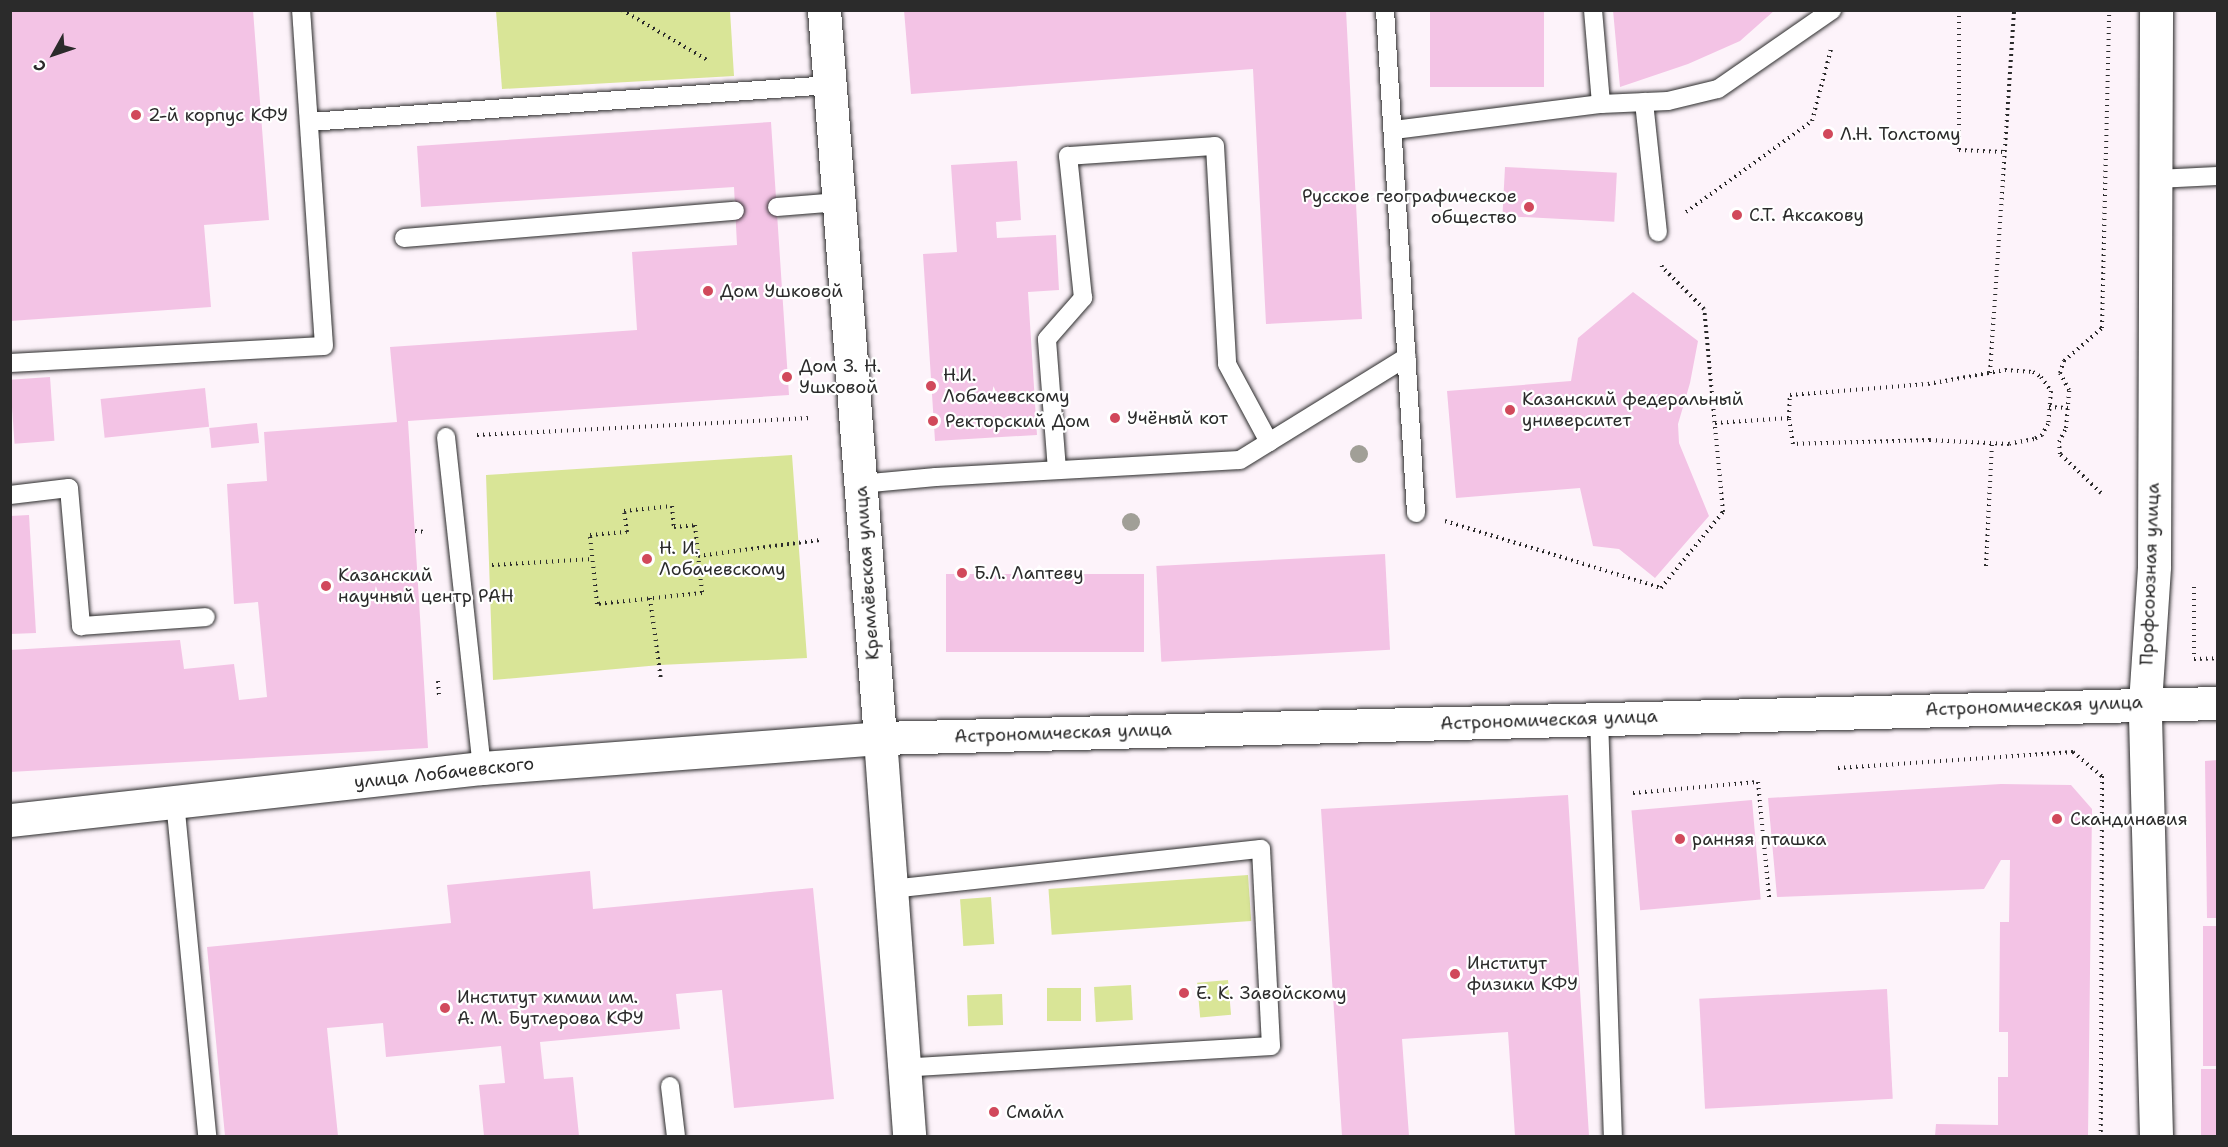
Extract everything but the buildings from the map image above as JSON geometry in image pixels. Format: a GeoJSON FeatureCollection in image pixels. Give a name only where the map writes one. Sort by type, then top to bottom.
{"type":"FeatureCollection","features":[{"type":"Feature","properties":{"kind":"street","name":"Кремлёвская улица"},"geometry":{"type":"LineString","coordinates":[[824,10],[909,1137]]}},
{"type":"Feature","properties":{"kind":"street","name":"Профсоюзная улица"},"geometry":{"type":"LineString","coordinates":[[2156,10],[2154,566],[2145,703],[2156,1137]]}},
{"type":"Feature","properties":{"kind":"street","name":"Астрономическая улица"},"geometry":{"type":"LineString","coordinates":[[880,738],[2145,703],[2217,703]]}},
{"type":"Feature","properties":{"kind":"street","name":"улица Лобачевского"},"geometry":{"type":"LineString","coordinates":[[10,820],[482,768],[880,738]]}},
{"type":"Feature","properties":{"kind":"lane"},"geometry":{"type":"LineString","coordinates":[[10,363],[324,345],[301,10]]}},
{"type":"Feature","properties":{"kind":"lane"},"geometry":{"type":"LineString","coordinates":[[1385,10],[1416,513]]}},
{"type":"Feature","properties":{"kind":"lane"},"geometry":{"type":"LineString","coordinates":[[1593,10],[1601,104]]}},
{"type":"Feature","properties":{"kind":"lane"},"geometry":{"type":"LineString","coordinates":[[1394,130],[1601,104],[1668,101],[1718,89],[1832,10]]}},
{"type":"Feature","properties":{"kind":"lane"},"geometry":{"type":"LineString","coordinates":[[309,122],[830,86]]}},
{"type":"Feature","properties":{"kind":"lane"},"geometry":{"type":"LineString","coordinates":[[1644,102],[1658,232]]}},
{"type":"Feature","properties":{"kind":"lane"},"geometry":{"type":"LineString","coordinates":[[1058,470],[1047,339],[1083,298],[1068,156],[1215,146],[1227,364],[1269,442]]}},
{"type":"Feature","properties":{"kind":"lane"},"geometry":{"type":"LineString","coordinates":[[2156,179],[2217,176]]}},
{"type":"Feature","properties":{"kind":"lane"},"geometry":{"type":"LineString","coordinates":[[777,207],[839,202]]}},
{"type":"Feature","properties":{"kind":"lane"},"geometry":{"type":"LineString","coordinates":[[404,238],[735,211]]}},
{"type":"Feature","properties":{"kind":"lane"},"geometry":{"type":"LineString","coordinates":[[860,484],[1240,460],[1407,357]]}},
{"type":"Feature","properties":{"kind":"lane"},"geometry":{"type":"LineString","coordinates":[[446,437],[482,768]]}},
{"type":"Feature","properties":{"kind":"lane"},"geometry":{"type":"LineString","coordinates":[[10,495],[69,488],[81,626],[206,617]]}},
{"type":"Feature","properties":{"kind":"lane"},"geometry":{"type":"LineString","coordinates":[[1599,718],[1613,1137]]}},
{"type":"Feature","properties":{"kind":"lane"},"geometry":{"type":"LineString","coordinates":[[175,801],[207,1137]]}},
{"type":"Feature","properties":{"kind":"lane"},"geometry":{"type":"LineString","coordinates":[[891,890],[1261,849],[1271,1046],[904,1068]]}},
{"type":"Feature","properties":{"kind":"lane"},"geometry":{"type":"LineString","coordinates":[[670,1086],[676,1137]]}},
{"type":"Feature","properties":{"kind":"path"},"geometry":{"type":"LineString","coordinates":[[622,10],[714,64]]}},
{"type":"Feature","properties":{"kind":"path"},"geometry":{"type":"LineString","coordinates":[[1959,10],[1959,150],[2004,152]]}},
{"type":"Feature","properties":{"kind":"path"},"geometry":{"type":"LineString","coordinates":[[1990,373],[2013,10]]}},
{"type":"Feature","properties":{"kind":"path"},"geometry":{"type":"LineString","coordinates":[[2101,493],[2060,454],[2059,442],[2066,428],[2069,390],[2060,374],[2064,361],[2102,327],[2109,10]]}},
{"type":"Feature","properties":{"kind":"path"},"geometry":{"type":"LineString","coordinates":[[1416,513],[1661,588],[1723,512],[1704,309],[1662,267],[1658,232],[1812,120],[1833,44]]}},
{"type":"Feature","properties":{"kind":"path"},"geometry":{"type":"LineString","coordinates":[[2005,370],[2033,372],[2041,377],[2051,391],[2049,407],[2048,424],[2042,435],[2009,444],[1930,440],[1793,444],[1789,418],[1790,395],[1928,384],[2005,370]]}},
{"type":"Feature","properties":{"kind":"path"},"geometry":{"type":"LineString","coordinates":[[2049,407],[2068,408]]}},
{"type":"Feature","properties":{"kind":"path"},"geometry":{"type":"LineString","coordinates":[[446,437],[812,418]]}},
{"type":"Feature","properties":{"kind":"path"},"geometry":{"type":"LineString","coordinates":[[1715,423],[1789,418]]}},
{"type":"Feature","properties":{"kind":"path"},"geometry":{"type":"LineString","coordinates":[[1986,566],[1992,444]]}},
{"type":"Feature","properties":{"kind":"path"},"geometry":{"type":"LineString","coordinates":[[672,506],[674,527],[695,525],[698,556],[702,593],[597,604],[590,536],[627,532],[624,511],[672,506]]}},
{"type":"Feature","properties":{"kind":"path"},"geometry":{"type":"LineString","coordinates":[[698,556],[820,540]]}},
{"type":"Feature","properties":{"kind":"path"},"geometry":{"type":"LineString","coordinates":[[460,567],[593,559]]}},
{"type":"Feature","properties":{"kind":"path"},"geometry":{"type":"LineString","coordinates":[[650,598],[662,680]]}},
{"type":"Feature","properties":{"kind":"path"},"geometry":{"type":"LineString","coordinates":[[1838,768],[2073,752],[2102,776],[2101,1137]]}},
{"type":"Feature","properties":{"kind":"path"},"geometry":{"type":"LineString","coordinates":[[1633,786],[1634,795],[1758,782],[1768,897]]}},
{"type":"Feature","properties":{"kind":"green space"},"geometry":{"type":"Polygon","coordinates":[[[496,11],[730,11],[734,76],[502,89],[496,11]]]}},
{"type":"Feature","properties":{"kind":"green space"},"geometry":{"type":"Polygon","coordinates":[[[792,455],[807,658],[660,665],[493,680],[486,475],[792,455]]]}},
{"type":"Feature","properties":{"kind":"green space"},"geometry":{"type":"Polygon","coordinates":[[[1248,875],[1251,921],[1052,935],[1048,889],[1248,875]]]}},
{"type":"Feature","properties":{"kind":"green space"},"geometry":{"type":"Polygon","coordinates":[[[991,897],[994,944],[963,946],[960,899],[991,897]]]}},
{"type":"Feature","properties":{"kind":"green space"},"geometry":{"type":"Polygon","coordinates":[[[1228,980],[1231,1015],[1200,1018],[1197,983],[1228,980]]]}},
{"type":"Feature","properties":{"kind":"green space"},"geometry":{"type":"Polygon","coordinates":[[[1131,985],[1133,1020],[1096,1022],[1094,987],[1131,985]]]}},
{"type":"Feature","properties":{"kind":"green space"},"geometry":{"type":"Polygon","coordinates":[[[1047,988],[1081,988],[1081,1021],[1047,1021],[1047,988]]]}},
{"type":"Feature","properties":{"kind":"green space"},"geometry":{"type":"Polygon","coordinates":[[[1002,994],[1003,1025],[968,1026],[967,995],[1002,994]]]}},
{"type":"Feature","properties":{"kind":"place","name":"2-й корпус КФУ"},"geometry":{"type":"Point","coordinates":[136,115]}},
{"type":"Feature","properties":{"kind":"place","name":"Л.Н. Толстому"},"geometry":{"type":"Point","coordinates":[1828,134]}},
{"type":"Feature","properties":{"kind":"place","name":"Русское географическое общество"},"geometry":{"type":"Point","coordinates":[1529,207]}},
{"type":"Feature","properties":{"kind":"place","name":"С.Т. Аксакову"},"geometry":{"type":"Point","coordinates":[1737,215]}},
{"type":"Feature","properties":{"kind":"place","name":"Дом Ушковой"},"geometry":{"type":"Point","coordinates":[708,291]}},
{"type":"Feature","properties":{"kind":"place","name":"Дом З. Н. Ушковой"},"geometry":{"type":"Point","coordinates":[787,377]}},
{"type":"Feature","properties":{"kind":"place","name":"Н.И. Лобачевскому"},"geometry":{"type":"Point","coordinates":[931,386]}},
{"type":"Feature","properties":{"kind":"place","name":"Казанский федеральный университет"},"geometry":{"type":"Point","coordinates":[1510,410]}},
{"type":"Feature","properties":{"kind":"place","name":"Учёный кот"},"geometry":{"type":"Point","coordinates":[1115,418]}},
{"type":"Feature","properties":{"kind":"place","name":"Ректорский Дом"},"geometry":{"type":"Point","coordinates":[933,421]}},
{"type":"Feature","properties":{"kind":"place","name":"Н. И. Лобачевскому"},"geometry":{"type":"Point","coordinates":[647,559]}},
{"type":"Feature","properties":{"kind":"place","name":"Б.Л. Лаптеву"},"geometry":{"type":"Point","coordinates":[962,573]}},
{"type":"Feature","properties":{"kind":"place","name":"Казанский научный центр РАН"},"geometry":{"type":"Point","coordinates":[326,586]}},
{"type":"Feature","properties":{"kind":"place","name":"Скандинавия"},"geometry":{"type":"Point","coordinates":[2057,819]}},
{"type":"Feature","properties":{"kind":"place","name":"ранняя пташка"},"geometry":{"type":"Point","coordinates":[1680,839]}},
{"type":"Feature","properties":{"kind":"place","name":"Институт физики КФУ"},"geometry":{"type":"Point","coordinates":[1455,974]}},
{"type":"Feature","properties":{"kind":"place","name":"Е. К. Завойскому"},"geometry":{"type":"Point","coordinates":[1184,993]}},
{"type":"Feature","properties":{"kind":"place","name":"Институт химии им. А. М. Бутлерова КФУ"},"geometry":{"type":"Point","coordinates":[445,1008]}},
{"type":"Feature","properties":{"kind":"place","name":"Смайл"},"geometry":{"type":"Point","coordinates":[994,1112]}}]}
